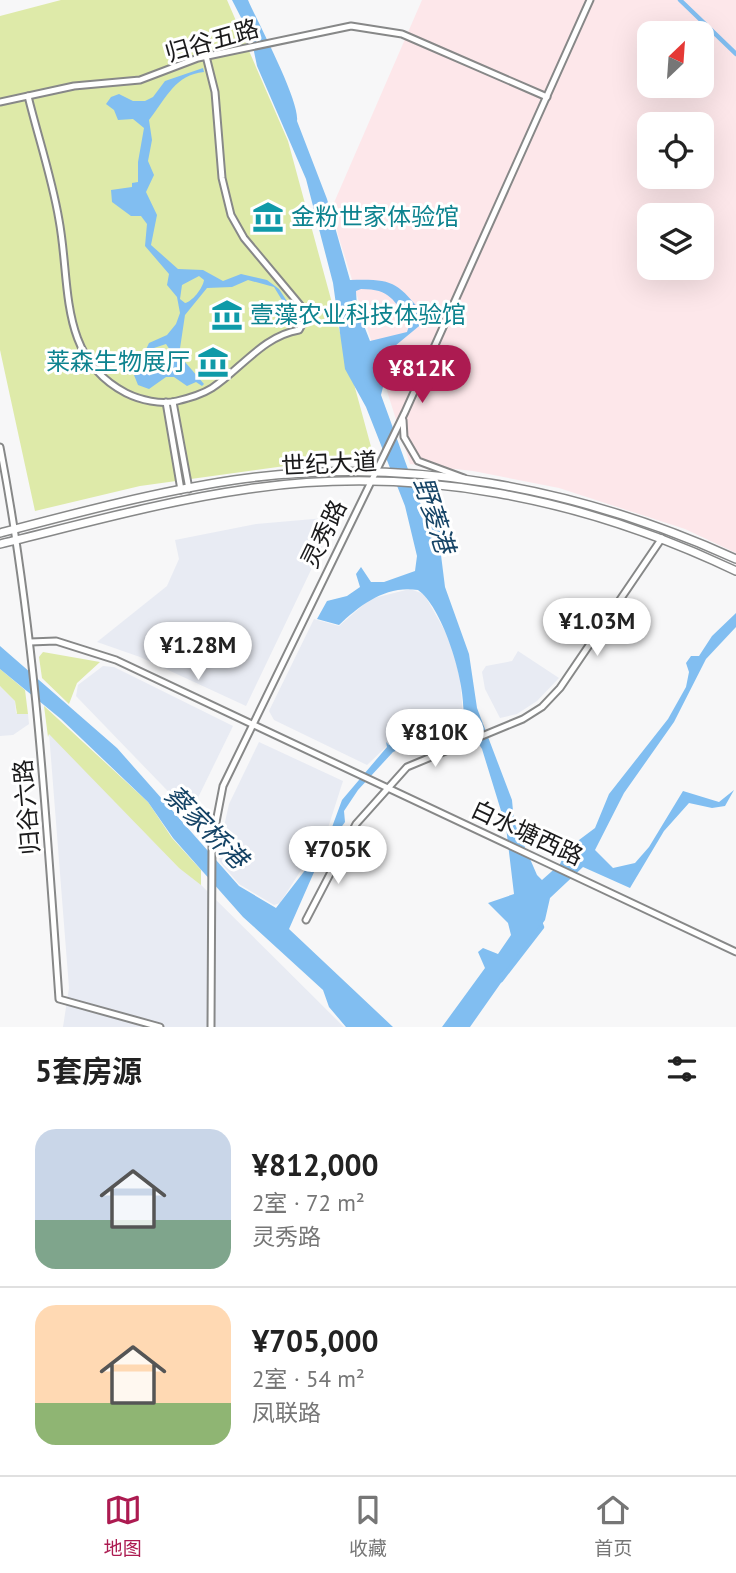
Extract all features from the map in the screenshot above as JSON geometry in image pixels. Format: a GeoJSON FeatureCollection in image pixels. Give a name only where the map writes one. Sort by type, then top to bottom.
{"type":"FeatureCollection","features":[{"type":"Feature","properties":{"kind":"main road","name":"世纪大道"},"geometry":{"type":"LineString","coordinates":[[0,533],[234,480],[375,470],[547,501],[662,538],[736,571]]}},
{"type":"Feature","properties":{"kind":"main road","name":"世纪大道"},"geometry":{"type":"LineString","coordinates":[[0,544],[150,506],[248,488],[420,478],[467,480],[557,495],[680,534],[736,559]]}},
{"type":"Feature","properties":{"kind":"street","name":"灵秀路"},"geometry":{"type":"LineString","coordinates":[[211,1027],[212,846],[223,786],[402,417],[589,0]]}},
{"type":"Feature","properties":{"kind":"street","name":"归谷五路"},"geometry":{"type":"LineString","coordinates":[[0,102],[74,86],[140,80],[206,57],[351,26],[376,27],[402,34],[547,97]]}},
{"type":"Feature","properties":{"kind":"street"},"geometry":{"type":"LineString","coordinates":[[28,96],[59,218],[74,333],[81,351],[94,370],[110,385],[131,396],[169,402],[213,387],[254,352],[287,332],[299,330],[305,319],[304,311],[244,238],[226,199],[218,113],[206,57]]}},
{"type":"Feature","properties":{"kind":"street"},"geometry":{"type":"LineString","coordinates":[[169,402],[185,490]]}},
{"type":"Feature","properties":{"kind":"street"},"geometry":{"type":"LineString","coordinates":[[402,417],[404,437],[418,461],[467,480]]}},
{"type":"Feature","properties":{"kind":"street","name":"归谷六路"},"geometry":{"type":"LineString","coordinates":[[0,447],[18,540],[30,642],[59,999],[160,1027]]}},
{"type":"Feature","properties":{"kind":"street"},"geometry":{"type":"LineString","coordinates":[[306,920],[356,824],[389,787],[416,761],[491,734],[542,706],[560,688],[662,538]]}},
{"type":"Feature","properties":{"kind":"street","name":"白水塘西路"},"geometry":{"type":"LineString","coordinates":[[30,642],[55,641],[81,647],[253,722],[736,952]]}},
{"type":"Feature","properties":{"kind":"shaded area"},"geometry":{"type":"Polygon","coordinates":[[[422,0],[736,0],[736,553],[685,529],[559,488],[473,471],[410,464],[338,235],[333,205],[422,0]]]}},
{"type":"Feature","properties":{"kind":"shaded area"},"geometry":{"type":"Polygon","coordinates":[[[325,518],[332,526],[246,706],[140,657],[97,642],[167,586],[179,559],[175,540],[256,524],[325,518]]]}},
{"type":"Feature","properties":{"kind":"shaded area"},"geometry":{"type":"Polygon","coordinates":[[[410,589],[424,594],[450,640],[460,678],[463,716],[389,744],[367,765],[274,720],[269,711],[314,619],[339,626],[370,599],[410,589]]]}},
{"type":"Feature","properties":{"kind":"shaded area"},"geometry":{"type":"Polygon","coordinates":[[[518,651],[559,678],[537,701],[517,714],[500,718],[485,689],[482,672],[486,666],[512,661],[518,651]]]}},
{"type":"Feature","properties":{"kind":"shaded area"},"geometry":{"type":"Polygon","coordinates":[[[103,666],[114,667],[233,726],[190,814],[76,696],[78,685],[103,666]]]}},
{"type":"Feature","properties":{"kind":"shaded area"},"geometry":{"type":"Polygon","coordinates":[[[0,686],[15,701],[16,713],[28,714],[29,724],[13,735],[0,736],[0,686]]]}},
{"type":"Feature","properties":{"kind":"shaded area"},"geometry":{"type":"Polygon","coordinates":[[[49,733],[179,868],[194,878],[344,1027],[63,1027],[69,988],[49,733]]]}},
{"type":"Feature","properties":{"kind":"shaded area"},"geometry":{"type":"Polygon","coordinates":[[[259,742],[343,781],[328,828],[280,903],[274,905],[239,884],[220,862],[218,853],[229,804],[259,742]]]}},
{"type":"Feature","properties":{"kind":"green space"},"geometry":{"type":"Polygon","coordinates":[[[61,0],[227,0],[288,141],[373,454],[140,486],[35,511],[0,350],[0,16],[61,0]]]}},
{"type":"Feature","properties":{"kind":"green space"},"geometry":{"type":"Polygon","coordinates":[[[43,652],[100,662],[77,683],[69,704],[42,678],[39,657],[43,652]]]}},
{"type":"Feature","properties":{"kind":"green space"},"geometry":{"type":"Polygon","coordinates":[[[0,669],[25,690],[28,714],[17,714],[15,701],[0,686],[0,669]]]}},
{"type":"Feature","properties":{"kind":"green space"},"geometry":{"type":"Polygon","coordinates":[[[44,706],[148,802],[172,838],[201,870],[201,885],[179,868],[49,734],[48,737],[44,706]]]}},
{"type":"Feature","properties":{"kind":"water"},"geometry":{"type":"Polygon","coordinates":[[[232,0],[248,0],[285,80],[297,121],[327,199],[350,280],[376,280],[393,284],[407,295],[424,315],[437,313],[433,322],[424,322],[378,360],[386,375],[381,395],[425,516],[433,521],[447,520],[452,530],[439,539],[445,587],[469,654],[477,708],[512,800],[514,822],[537,875],[542,880],[560,864],[567,849],[595,828],[609,794],[668,719],[686,687],[689,672],[686,663],[691,656],[699,656],[712,636],[736,613],[736,627],[706,659],[674,722],[624,793],[595,850],[613,868],[635,863],[649,847],[683,791],[719,802],[734,790],[725,806],[712,808],[689,803],[664,831],[630,888],[583,867],[550,898],[545,920],[470,1027],[442,1027],[485,968],[478,952],[483,948],[498,954],[511,935],[508,923],[488,903],[514,894],[506,827],[482,749],[473,735],[464,731],[425,739],[393,752],[358,790],[344,811],[345,822],[322,854],[289,929],[393,1027],[346,1027],[329,1007],[323,990],[243,917],[173,838],[148,802],[61,719],[0,669],[0,646],[117,748],[239,886],[276,908],[306,869],[322,838],[328,838],[342,800],[387,747],[386,742],[389,745],[463,716],[461,686],[451,648],[436,613],[418,590],[395,591],[374,598],[339,625],[317,619],[327,601],[347,596],[360,587],[356,574],[361,567],[371,582],[384,582],[415,571],[417,556],[405,506],[366,407],[345,369],[333,283],[306,179],[257,66],[251,37],[232,0]],[[356,291],[357,308],[370,341],[407,332],[410,323],[395,302],[379,291],[356,291]]]}},
{"type":"Feature","properties":{"kind":"water"},"geometry":{"type":"Polygon","coordinates":[[[203,68],[204,72],[179,82],[149,120],[152,140],[148,161],[154,175],[146,192],[157,215],[151,245],[178,269],[203,270],[223,281],[241,274],[267,280],[279,289],[292,309],[290,324],[283,326],[288,310],[274,287],[248,280],[232,287],[207,288],[185,315],[179,355],[204,384],[202,386],[196,382],[187,386],[174,377],[166,377],[149,389],[138,385],[132,370],[140,362],[149,343],[167,335],[176,324],[180,313],[177,297],[167,285],[169,274],[145,246],[147,224],[141,216],[131,216],[112,202],[111,190],[132,187],[132,183],[138,182],[138,162],[144,128],[133,119],[118,120],[114,110],[106,104],[111,97],[119,94],[133,101],[145,101],[153,97],[165,81],[203,68]],[[199,276],[182,285],[180,299],[185,303],[202,287],[204,280],[199,276]],[[166,344],[151,349],[149,357],[152,361],[165,359],[170,350],[166,344]]]}},
{"type":"Feature","properties":{"kind":"waterway"},"geometry":{"type":"LineString","coordinates":[[680,0],[736,54]]}},
{"type":"Feature","properties":{"kind":"waterway","name":"野菱港"},"geometry":{"type":"LineString","coordinates":[[501,980],[542,927],[540,922]]}},
{"type":"Feature","properties":{"kind":"place","name":"金粉世家体验馆"},"geometry":{"type":"Point","coordinates":[268,217]}},
{"type":"Feature","properties":{"kind":"place","name":"壹藻农业科技体验馆"},"geometry":{"type":"Point","coordinates":[227,315]}},
{"type":"Feature","properties":{"kind":"place","name":"莱森生物展厅"},"geometry":{"type":"Point","coordinates":[213,362]}},
{"type":"Feature","properties":{"kind":"water label","name":"蔡家桥港"},"geometry":{"type":"Point","coordinates":[206,827]}}]}
